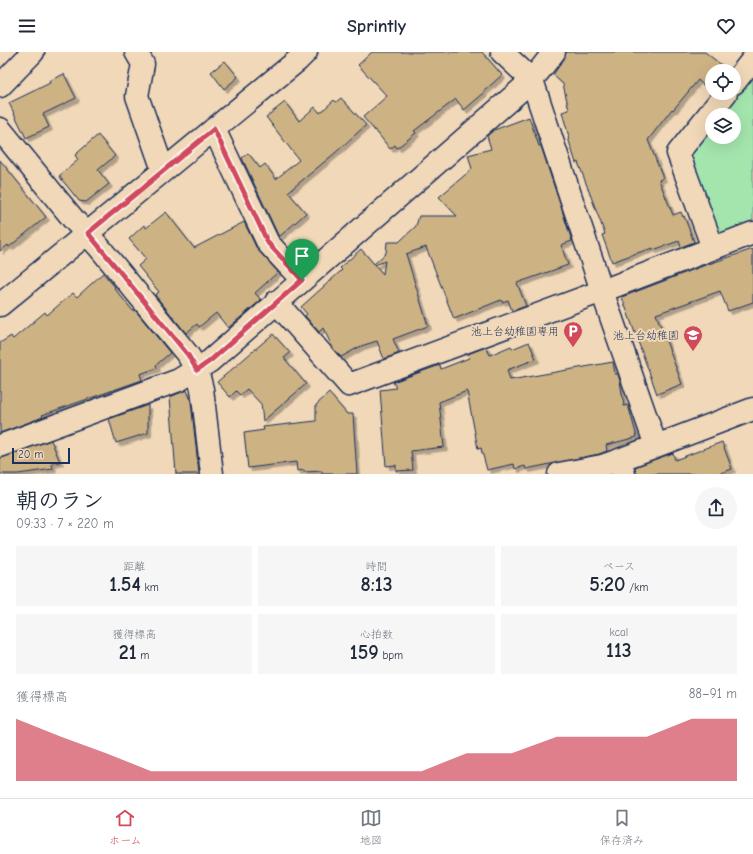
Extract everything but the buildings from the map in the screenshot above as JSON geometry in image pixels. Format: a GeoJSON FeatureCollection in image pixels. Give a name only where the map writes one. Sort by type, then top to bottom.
{"type":"FeatureCollection","features":[{"type":"Feature","properties":{"kind":"street"},"geometry":{"type":"LineString","coordinates":[[0,86],[33,52]]}},
{"type":"Feature","properties":{"kind":"street"},"geometry":{"type":"LineString","coordinates":[[136,52],[143,64],[137,96],[163,170]]}},
{"type":"Feature","properties":{"kind":"street"},"geometry":{"type":"LineString","coordinates":[[0,305],[306,52]]}},
{"type":"Feature","properties":{"kind":"street"},"geometry":{"type":"LineString","coordinates":[[502,52],[532,80],[602,291],[656,446]]}},
{"type":"Feature","properties":{"kind":"street"},"geometry":{"type":"LineString","coordinates":[[0,446],[179,380],[210,361],[532,80],[554,52]]}},
{"type":"Feature","properties":{"kind":"street"},"geometry":{"type":"LineString","coordinates":[[741,74],[753,59]]}},
{"type":"Feature","properties":{"kind":"street"},"geometry":{"type":"LineString","coordinates":[[713,248],[678,153],[720,100]]}},
{"type":"Feature","properties":{"kind":"street"},"geometry":{"type":"LineString","coordinates":[[0,129],[74,220],[88,233],[188,355],[197,370],[202,389],[212,474]]}},
{"type":"Feature","properties":{"kind":"street"},"geometry":{"type":"LineString","coordinates":[[214,129],[268,243],[302,280]]}},
{"type":"Feature","properties":{"kind":"street"},"geometry":{"type":"LineString","coordinates":[[276,302],[349,385],[753,233]]}},
{"type":"Feature","properties":{"kind":"street"},"geometry":{"type":"LineString","coordinates":[[559,474],[602,466],[621,467],[656,446],[753,410]]}},
{"type":"Feature","properties":{"kind":"green space"},"geometry":{"type":"Polygon","coordinates":[[[753,71],[753,225],[724,236],[715,232],[688,151],[705,130],[705,144],[741,144],[741,108],[724,108],[730,100],[741,100],[741,86],[753,71]]]}},
{"type":"Feature","properties":{"kind":"place","name":"池上台幼稚園専用"},"geometry":{"type":"Point","coordinates":[573,348]}},
{"type":"Feature","properties":{"kind":"place","name":"池上台幼稚園"},"geometry":{"type":"Point","coordinates":[693,352]}},
{"type":"Feature","properties":{"kind":"route"},"geometry":{"type":"LineString","coordinates":[[214,129],[268,243],[302,280],[210,361],[197,370],[188,355],[88,233],[214,129]]}}]}
